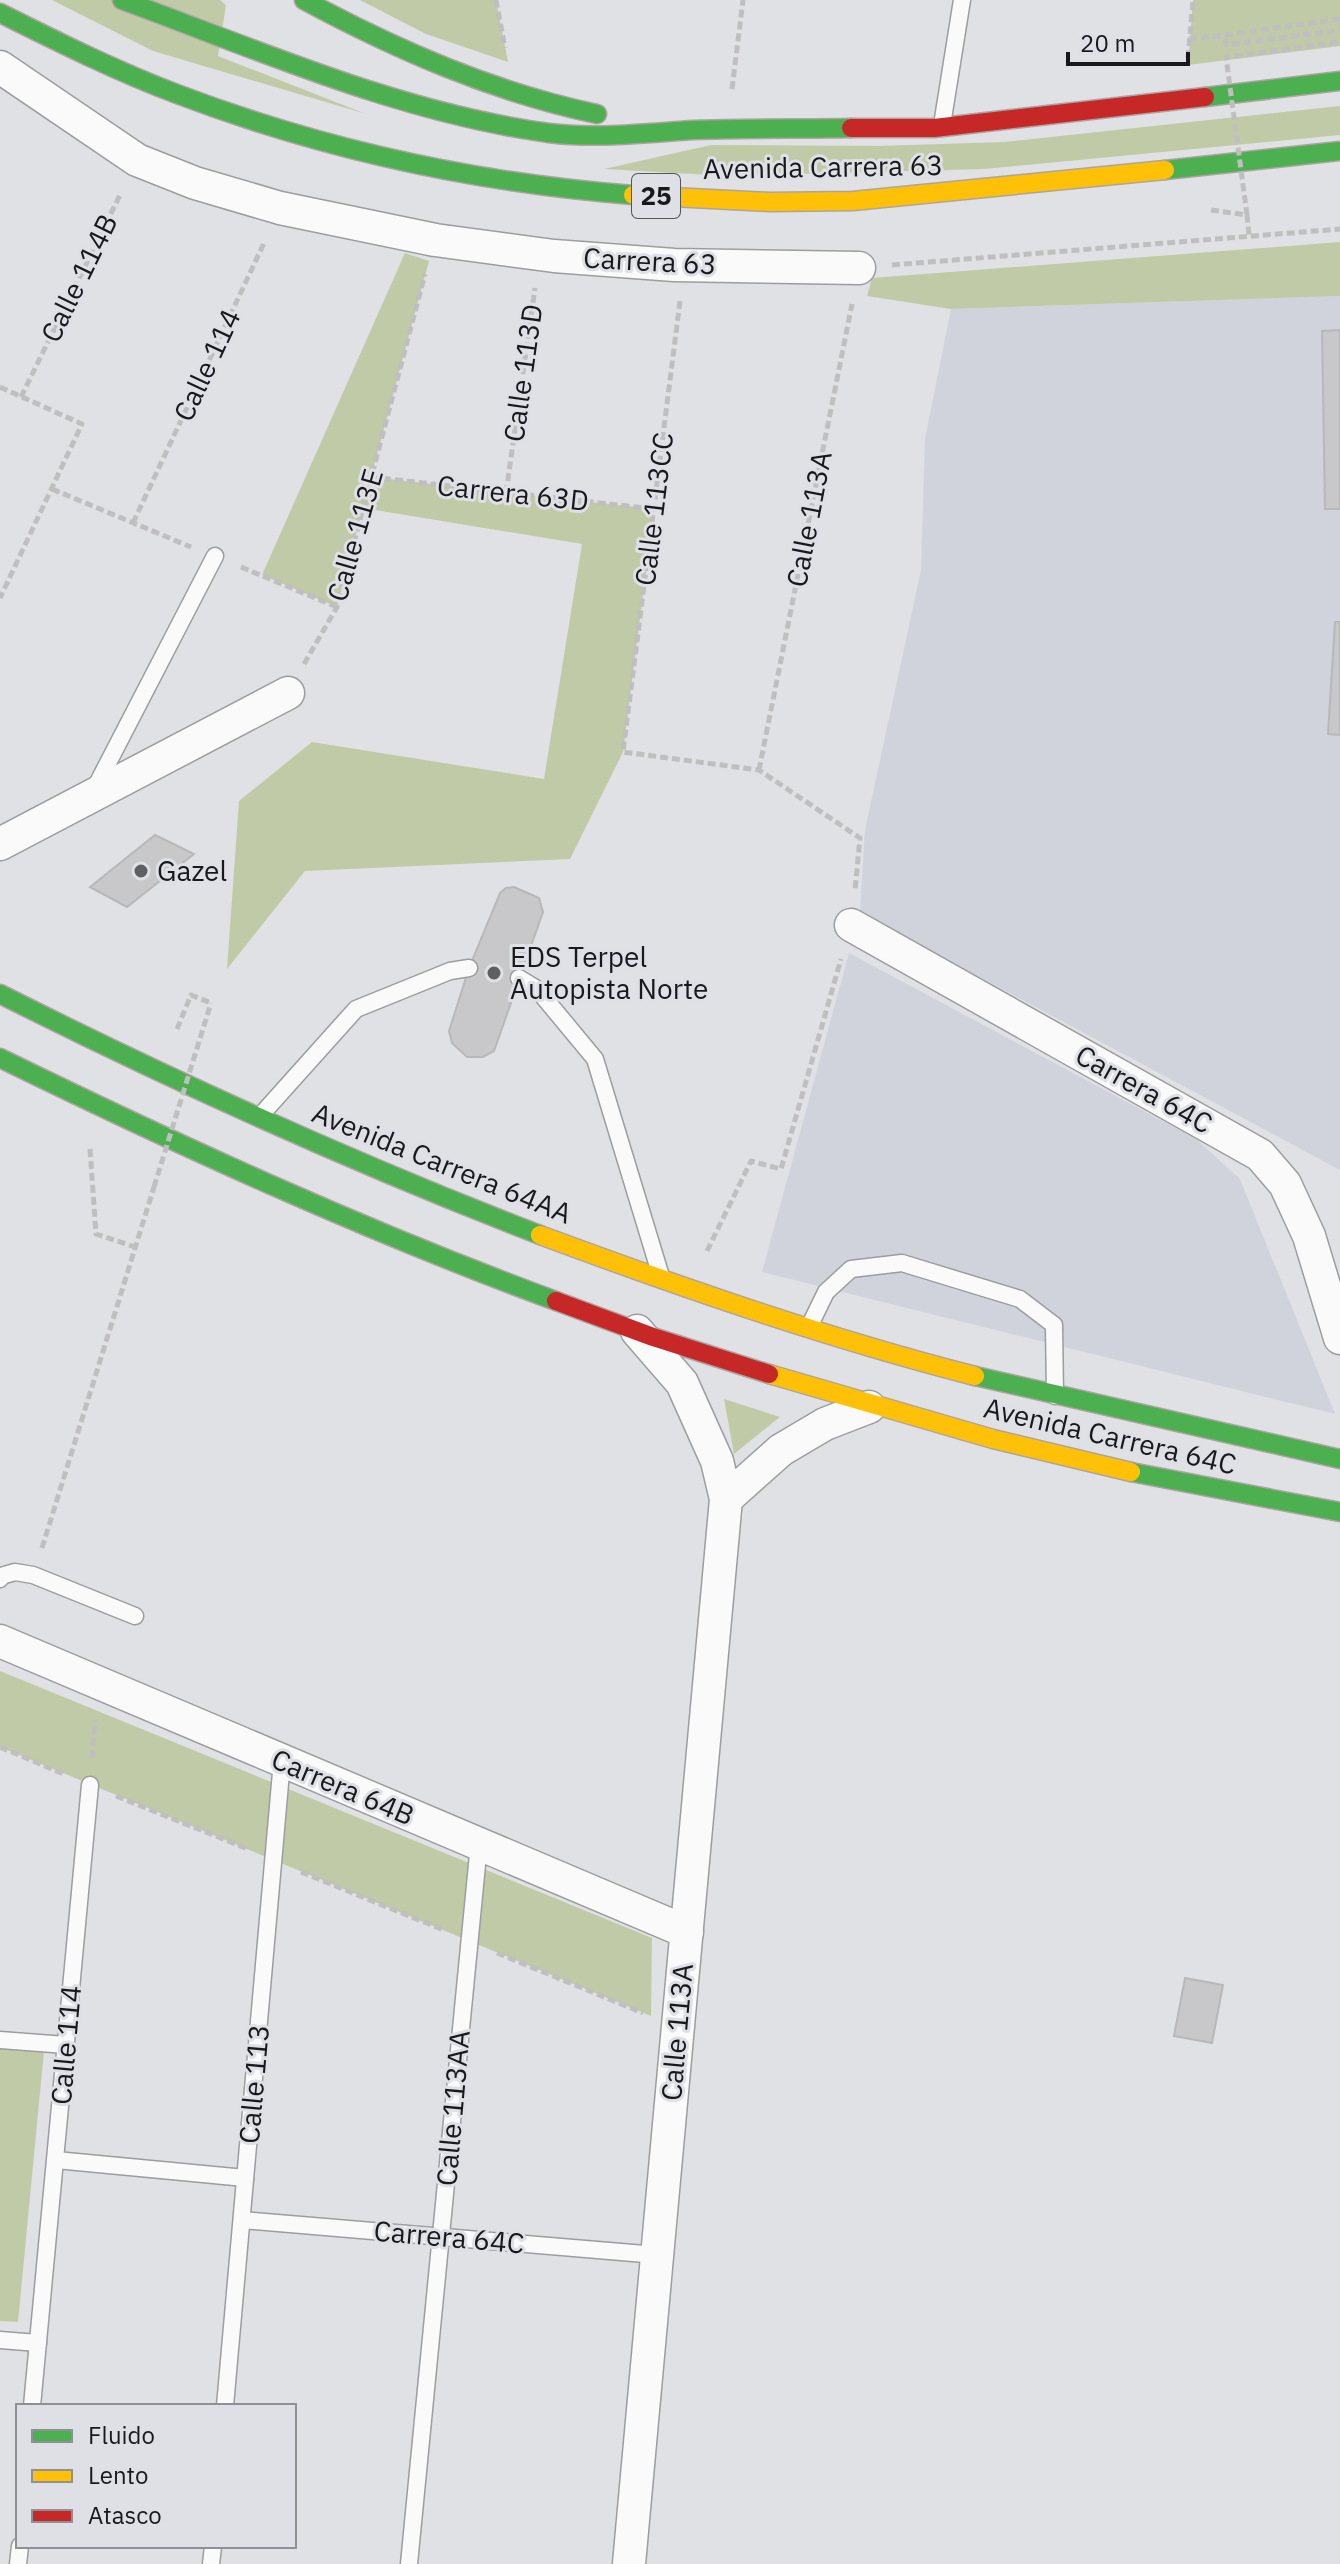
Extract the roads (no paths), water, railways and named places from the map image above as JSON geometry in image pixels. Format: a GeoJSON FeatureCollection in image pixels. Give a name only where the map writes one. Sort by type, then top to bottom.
{"type":"FeatureCollection","features":[{"type":"Feature","properties":{"kind":"main road","name":"Avenida Carrera 63"},"geometry":{"type":"LineString","coordinates":[[122,0],[403,102],[480,122],[552,133],[591,135],[727,129],[942,127],[1340,81]]}},
{"type":"Feature","properties":{"kind":"main road","name":"Avenida Carrera 63"},"geometry":{"type":"LineString","coordinates":[[304,0],[347,24],[498,89],[608,116],[727,129]]}},
{"type":"Feature","properties":{"kind":"main road","name":"Avenida Carrera 63"},"geometry":{"type":"LineString","coordinates":[[1,16],[198,102],[315,140],[426,167],[552,186],[655,196],[756,201],[854,200],[956,193],[1340,151]]}},
{"type":"Feature","properties":{"kind":"main road","name":"Avenida Carrera 64AA"},"geometry":{"type":"LineString","coordinates":[[0,994],[133,1061],[375,1169],[688,1289],[878,1350]]}},
{"type":"Feature","properties":{"kind":"main road"},"geometry":{"type":"LineString","coordinates":[[0,1058],[148,1130],[369,1229],[485,1275],[769,1376],[869,1407]]}},
{"type":"Feature","properties":{"kind":"main road","name":"Avenida Carrera 64C"},"geometry":{"type":"LineString","coordinates":[[878,1350],[1139,1417],[1340,1459]]}},
{"type":"Feature","properties":{"kind":"main road","name":"Avenida Carrera 64C"},"geometry":{"type":"LineString","coordinates":[[869,1407],[1127,1472],[1340,1512]]}},
{"type":"Feature","properties":{"kind":"street","name":"Carrera 63"},"geometry":{"type":"LineString","coordinates":[[0,67],[137,160],[195,183],[280,208],[435,240],[539,254],[685,265],[859,268]]}},
{"type":"Feature","properties":{"kind":"street"},"geometry":{"type":"LineString","coordinates":[[0,844],[288,693]]}},
{"type":"Feature","properties":{"kind":"street","name":"Carrera 64C"},"geometry":{"type":"LineString","coordinates":[[851,925],[1260,1155],[1285,1184],[1309,1236],[1340,1338]]}},
{"type":"Feature","properties":{"kind":"street","name":"Calle 113A"},"geometry":{"type":"LineString","coordinates":[[629,2564],[726,1499],[717,1461],[682,1383],[635,1328]]}},
{"type":"Feature","properties":{"kind":"street"},"geometry":{"type":"LineString","coordinates":[[726,1499],[781,1450],[825,1424],[869,1407]]}},
{"type":"Feature","properties":{"kind":"street","name":"Carrera 64B"},"geometry":{"type":"LineString","coordinates":[[0,1641],[687,1932]]}},
{"type":"Feature","properties":{"kind":"lane"},"geometry":{"type":"LineString","coordinates":[[942,127],[962,0]]}},
{"type":"Feature","properties":{"kind":"lane"},"geometry":{"type":"LineString","coordinates":[[90,798],[215,556]]}},
{"type":"Feature","properties":{"kind":"lane"},"geometry":{"type":"LineString","coordinates":[[258,1118],[356,1009],[450,971],[469,968]]}},
{"type":"Feature","properties":{"kind":"lane"},"geometry":{"type":"LineString","coordinates":[[519,978],[537,989],[595,1059],[661,1279]]}},
{"type":"Feature","properties":{"kind":"lane"},"geometry":{"type":"LineString","coordinates":[[808,1328],[826,1292],[851,1269],[902,1263],[1020,1299],[1054,1325],[1055,1396]]}},
{"type":"Feature","properties":{"kind":"lane"},"geometry":{"type":"LineString","coordinates":[[0,1579],[15,1572],[33,1575],[135,1616]]}},
{"type":"Feature","properties":{"kind":"lane","name":"Calle 113"},"geometry":{"type":"LineString","coordinates":[[225,2404],[282,1761]]}},
{"type":"Feature","properties":{"kind":"lane","name":"Calle 114"},"geometry":{"type":"LineString","coordinates":[[32,2404],[90,1785]]}},
{"type":"Feature","properties":{"kind":"lane","name":"Calle 113AA"},"geometry":{"type":"LineString","coordinates":[[409,2564],[479,1844]]}},
{"type":"Feature","properties":{"kind":"lane"},"geometry":{"type":"LineString","coordinates":[[0,2040],[66,2045]]}},
{"type":"Feature","properties":{"kind":"lane"},"geometry":{"type":"LineString","coordinates":[[56,2160],[245,2178]]}},
{"type":"Feature","properties":{"kind":"lane","name":"Carrera 64C"},"geometry":{"type":"LineString","coordinates":[[242,2220],[657,2255]]}},
{"type":"Feature","properties":{"kind":"lane"},"geometry":{"type":"LineString","coordinates":[[0,2340],[38,2343]]}},
{"type":"Feature","properties":{"kind":"place","name":"Gazel"},"geometry":{"type":"Point","coordinates":[141,871]}},
{"type":"Feature","properties":{"kind":"place","name":"EDS Terpel Autopista Norte"},"geometry":{"type":"Point","coordinates":[494,973]}}]}
